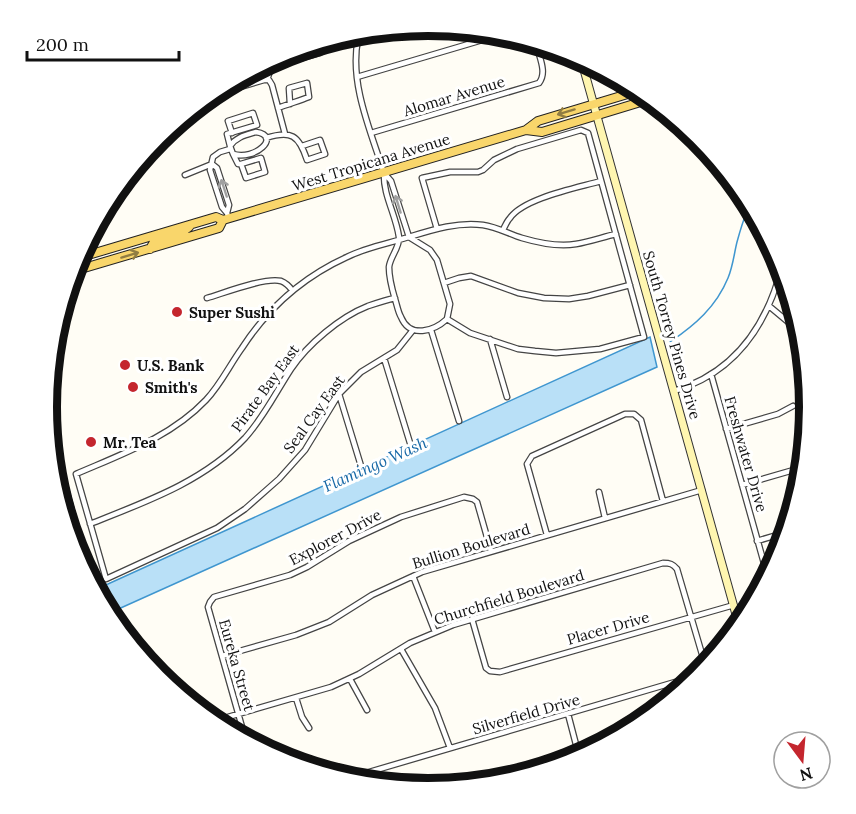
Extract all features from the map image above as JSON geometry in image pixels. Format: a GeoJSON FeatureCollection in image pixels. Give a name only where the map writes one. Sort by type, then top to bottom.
{"type":"FeatureCollection","features":[{"type":"Feature","properties":{"kind":"main road","name":"South Torrey Pines Drive"},"geometry":{"type":"LineString","coordinates":[[584,71],[736,613]]}},
{"type":"Feature","properties":{"kind":"main road","name":"West Tropicana Avenue"},"geometry":{"type":"LineString","coordinates":[[90,254],[216,217],[226,217],[384,173],[526,130],[538,121],[627,94]]}},
{"type":"Feature","properties":{"kind":"main road","name":"West Tropicana Avenue"},"geometry":{"type":"LineString","coordinates":[[526,130],[542,132],[639,102]]}},
{"type":"Feature","properties":{"kind":"main road","name":"West Tropicana Avenue"},"geometry":{"type":"LineString","coordinates":[[84,268],[219,228],[226,217]]}},
{"type":"Feature","properties":{"kind":"main road"},"geometry":{"type":"LineString","coordinates":[[150,249],[154,242],[181,233],[192,224]]}},
{"type":"Feature","properties":{"kind":"street"},"geometry":{"type":"LineString","coordinates":[[357,77],[482,40]]}},
{"type":"Feature","properties":{"kind":"street"},"geometry":{"type":"LineString","coordinates":[[358,43],[356,68],[359,94],[384,173],[384,184],[404,238],[430,250],[437,260],[450,304],[447,319],[431,330],[413,330],[405,325],[395,298],[389,264],[404,238],[391,181],[384,173]]}},
{"type":"Feature","properties":{"kind":"street","name":"Alomar Avenue"},"geometry":{"type":"LineString","coordinates":[[371,133],[539,83],[543,69],[539,53]]}},
{"type":"Feature","properties":{"kind":"street"},"geometry":{"type":"LineString","coordinates":[[267,80],[269,72]]}},
{"type":"Feature","properties":{"kind":"street"},"geometry":{"type":"LineString","coordinates":[[239,88],[267,80]]}},
{"type":"Feature","properties":{"kind":"street"},"geometry":{"type":"LineString","coordinates":[[267,80],[272,85],[285,134]]}},
{"type":"Feature","properties":{"kind":"street"},"geometry":{"type":"LineString","coordinates":[[278,108],[290,104],[309,97],[307,83],[289,88],[290,104]]}},
{"type":"Feature","properties":{"kind":"street"},"geometry":{"type":"LineString","coordinates":[[232,133],[228,121],[253,112],[257,124],[232,133],[227,134],[238,164],[261,158],[265,172],[246,178],[242,164]]}},
{"type":"Feature","properties":{"kind":"street"},"geometry":{"type":"LineString","coordinates":[[436,229],[422,178],[450,172],[478,172],[494,160],[517,149],[581,130],[588,133],[644,337],[600,349],[556,353],[518,349],[471,333],[447,319]]}},
{"type":"Feature","properties":{"kind":"street"},"geometry":{"type":"LineString","coordinates":[[231,150],[233,141],[241,136],[260,132],[266,138]]}},
{"type":"Feature","properties":{"kind":"street"},"geometry":{"type":"LineString","coordinates":[[266,138],[290,134],[302,146],[307,160],[325,154],[320,140],[302,146]]}},
{"type":"Feature","properties":{"kind":"street"},"geometry":{"type":"LineString","coordinates":[[226,217],[210,170],[213,157],[220,152],[231,150],[240,156],[258,152],[266,138]]}},
{"type":"Feature","properties":{"kind":"street"},"geometry":{"type":"LineString","coordinates":[[185,175],[212,164]]}},
{"type":"Feature","properties":{"kind":"street"},"geometry":{"type":"LineString","coordinates":[[503,230],[510,216],[531,202],[601,181]]}},
{"type":"Feature","properties":{"kind":"street"},"geometry":{"type":"LineString","coordinates":[[90,524],[76,474],[164,434],[188,417],[222,382],[241,349],[273,308],[292,290],[347,256],[436,229],[468,224],[485,225],[535,242],[556,245],[575,244],[616,234]]}},
{"type":"Feature","properties":{"kind":"street"},"geometry":{"type":"LineString","coordinates":[[444,283],[471,276],[518,293],[544,298],[569,299],[630,285]]}},
{"type":"Feature","properties":{"kind":"street"},"geometry":{"type":"LineString","coordinates":[[207,298],[268,280],[280,281],[292,290]]}},
{"type":"Feature","properties":{"kind":"street"},"geometry":{"type":"LineString","coordinates":[[674,391],[711,374],[733,358],[749,340],[769,306],[778,284]]}},
{"type":"Feature","properties":{"kind":"street","name":"Pirate Bay East"},"geometry":{"type":"LineString","coordinates":[[90,524],[170,491],[202,474],[245,438],[308,348],[346,318],[367,306],[395,298]]}},
{"type":"Feature","properties":{"kind":"street"},"geometry":{"type":"LineString","coordinates":[[769,306],[789,323]]}},
{"type":"Feature","properties":{"kind":"street","name":"Seal Cay East"},"geometry":{"type":"LineString","coordinates":[[90,524],[106,579],[217,528],[245,509],[279,479],[305,450],[339,394],[361,372],[397,350],[413,330]]}},
{"type":"Feature","properties":{"kind":"street"},"geometry":{"type":"LineString","coordinates":[[431,330],[459,421]]}},
{"type":"Feature","properties":{"kind":"street"},"geometry":{"type":"LineString","coordinates":[[490,339],[507,397]]}},
{"type":"Feature","properties":{"kind":"street"},"geometry":{"type":"LineString","coordinates":[[384,358],[410,443]]}},
{"type":"Feature","properties":{"kind":"street","name":"Freshwater Drive"},"geometry":{"type":"LineString","coordinates":[[711,374],[764,565]]}},
{"type":"Feature","properties":{"kind":"street"},"geometry":{"type":"LineString","coordinates":[[339,394],[361,466]]}},
{"type":"Feature","properties":{"kind":"street"},"geometry":{"type":"LineString","coordinates":[[726,429],[778,414],[793,406]]}},
{"type":"Feature","properties":{"kind":"street"},"geometry":{"type":"LineString","coordinates":[[547,535],[527,464],[528,460],[532,456],[625,414],[634,414],[641,420],[663,501]]}},
{"type":"Feature","properties":{"kind":"street"},"geometry":{"type":"LineString","coordinates":[[742,485],[793,470]]}},
{"type":"Feature","properties":{"kind":"street","name":"Bullion Boulevard"},"geometry":{"type":"LineString","coordinates":[[222,656],[296,636],[329,622],[372,595],[413,576],[702,490]]}},
{"type":"Feature","properties":{"kind":"street"},"geometry":{"type":"LineString","coordinates":[[599,492],[605,518]]}},
{"type":"Feature","properties":{"kind":"street","name":"Explorer Drive"},"geometry":{"type":"LineString","coordinates":[[210,603],[214,597],[290,575],[349,541],[401,517],[464,497],[477,502],[491,551]]}},
{"type":"Feature","properties":{"kind":"street"},"geometry":{"type":"LineString","coordinates":[[757,541],[776,535]]}},
{"type":"Feature","properties":{"kind":"street","name":"Churchfield Boulevard"},"geometry":{"type":"LineString","coordinates":[[225,717],[331,687],[350,679],[400,649],[435,632],[663,563],[674,565],[678,569],[691,617]]}},
{"type":"Feature","properties":{"kind":"street"},"geometry":{"type":"LineString","coordinates":[[413,576],[435,632]]}},
{"type":"Feature","properties":{"kind":"street","name":"Eureka Street"},"geometry":{"type":"LineString","coordinates":[[210,603],[208,607],[243,728]]}},
{"type":"Feature","properties":{"kind":"street","name":"Placer Drive"},"geometry":{"type":"LineString","coordinates":[[472,619],[486,668],[500,672],[734,605]]}},
{"type":"Feature","properties":{"kind":"street"},"geometry":{"type":"LineString","coordinates":[[691,617],[703,656]]}},
{"type":"Feature","properties":{"kind":"street"},"geometry":{"type":"LineString","coordinates":[[400,649],[435,708],[450,748]]}},
{"type":"Feature","properties":{"kind":"street"},"geometry":{"type":"LineString","coordinates":[[350,679],[367,710]]}},
{"type":"Feature","properties":{"kind":"street","name":"Silverfield Drive"},"geometry":{"type":"LineString","coordinates":[[367,773],[678,681]]}},
{"type":"Feature","properties":{"kind":"street"},"geometry":{"type":"LineString","coordinates":[[296,698],[302,717],[309,728]]}},
{"type":"Feature","properties":{"kind":"street"},"geometry":{"type":"LineString","coordinates":[[568,714],[578,747]]}},
{"type":"Feature","properties":{"kind":"water","name":"Flamingo Wash"},"geometry":{"type":"Polygon","coordinates":[[[650,337],[657,367],[118,609],[103,585],[650,337]]]}},
{"type":"Feature","properties":{"kind":"waterway","name":"Flamingo Wash"},"geometry":{"type":"LineString","coordinates":[[670,342],[711,307],[723,288],[731,269],[745,216]]}},
{"type":"Feature","properties":{"kind":"place","name":"Super Sushi"},"geometry":{"type":"Point","coordinates":[177,312]}},
{"type":"Feature","properties":{"kind":"place","name":"U.S. Bank"},"geometry":{"type":"Point","coordinates":[125,365]}},
{"type":"Feature","properties":{"kind":"place","name":"Smith's"},"geometry":{"type":"Point","coordinates":[133,387]}},
{"type":"Feature","properties":{"kind":"place","name":"Mr. Tea"},"geometry":{"type":"Point","coordinates":[91,442]}}]}
